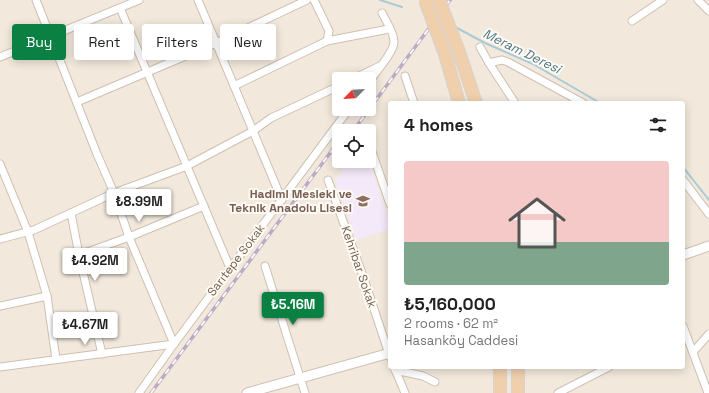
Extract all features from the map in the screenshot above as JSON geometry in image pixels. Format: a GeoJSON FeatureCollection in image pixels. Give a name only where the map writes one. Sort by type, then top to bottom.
{"type":"FeatureCollection","features":[{"type":"Feature","properties":{"kind":"highway"},"geometry":{"type":"LineString","coordinates":[[425,0],[446,54],[459,101]]}},
{"type":"Feature","properties":{"kind":"highway"},"geometry":{"type":"LineString","coordinates":[[439,0],[458,49],[475,101]]}},
{"type":"Feature","properties":{"kind":"highway"},"geometry":{"type":"LineString","coordinates":[[500,369],[500,393]]}},
{"type":"Feature","properties":{"kind":"highway"},"geometry":{"type":"LineString","coordinates":[[518,369],[518,393]]}},
{"type":"Feature","properties":{"kind":"street"},"geometry":{"type":"LineString","coordinates":[[36,0],[46,24]]}},
{"type":"Feature","properties":{"kind":"street"},"geometry":{"type":"LineString","coordinates":[[66,30],[139,0]]}},
{"type":"Feature","properties":{"kind":"street"},"geometry":{"type":"LineString","coordinates":[[198,0],[282,200]]}},
{"type":"Feature","properties":{"kind":"street"},"geometry":{"type":"LineString","coordinates":[[77,102],[216,43],[307,0]]}},
{"type":"Feature","properties":{"kind":"street"},"geometry":{"type":"LineString","coordinates":[[314,0],[329,31],[327,41]]}},
{"type":"Feature","properties":{"kind":"street"},"geometry":{"type":"LineString","coordinates":[[632,21],[663,0]]}},
{"type":"Feature","properties":{"kind":"street"},"geometry":{"type":"LineString","coordinates":[[698,0],[709,11]]}},
{"type":"Feature","properties":{"kind":"street"},"geometry":{"type":"LineString","coordinates":[[120,8],[230,268]]}},
{"type":"Feature","properties":{"kind":"street"},"geometry":{"type":"LineString","coordinates":[[376,72],[394,43],[390,29],[382,13]]}},
{"type":"Feature","properties":{"kind":"street"},"geometry":{"type":"LineString","coordinates":[[234,86],[327,41],[390,29]]}},
{"type":"Feature","properties":{"kind":"street"},"geometry":{"type":"LineString","coordinates":[[480,47],[514,101]]}},
{"type":"Feature","properties":{"kind":"street"},"geometry":{"type":"LineString","coordinates":[[0,57],[12,52]]}},
{"type":"Feature","properties":{"kind":"street"},"geometry":{"type":"LineString","coordinates":[[0,367],[174,344],[129,237],[114,193],[60,60]]}},
{"type":"Feature","properties":{"kind":"street"},"geometry":{"type":"LineString","coordinates":[[489,63],[502,60],[508,62],[579,101]]}},
{"type":"Feature","properties":{"kind":"street"},"geometry":{"type":"LineString","coordinates":[[367,72],[381,65]]}},
{"type":"Feature","properties":{"kind":"street"},"geometry":{"type":"LineString","coordinates":[[405,76],[413,101]]}},
{"type":"Feature","properties":{"kind":"street"},"geometry":{"type":"LineString","coordinates":[[0,239],[28,232],[114,193],[187,166],[253,131],[272,118],[332,89]]}},
{"type":"Feature","properties":{"kind":"street","name":"Sarıtepe Sokak"},"geometry":{"type":"LineString","coordinates":[[139,393],[344,116]]}},
{"type":"Feature","properties":{"kind":"street"},"geometry":{"type":"LineString","coordinates":[[376,163],[388,198]]}},
{"type":"Feature","properties":{"kind":"street"},"geometry":{"type":"LineString","coordinates":[[0,164],[28,232],[47,296],[56,359]]}},
{"type":"Feature","properties":{"kind":"street","name":"Kehribar Sokak"},"geometry":{"type":"LineString","coordinates":[[328,180],[388,348]]}},
{"type":"Feature","properties":{"kind":"street"},"geometry":{"type":"LineString","coordinates":[[685,183],[709,214]]}},
{"type":"Feature","properties":{"kind":"street"},"geometry":{"type":"LineString","coordinates":[[79,255],[129,237],[204,206]]}},
{"type":"Feature","properties":{"kind":"street"},"geometry":{"type":"LineString","coordinates":[[71,213],[79,255],[102,354]]}},
{"type":"Feature","properties":{"kind":"street"},"geometry":{"type":"LineString","coordinates":[[685,254],[709,246]]}},
{"type":"Feature","properties":{"kind":"street"},"geometry":{"type":"LineString","coordinates":[[264,266],[305,393]]}},
{"type":"Feature","properties":{"kind":"street"},"geometry":{"type":"LineString","coordinates":[[0,306],[47,296]]}},
{"type":"Feature","properties":{"kind":"street"},"geometry":{"type":"LineString","coordinates":[[693,352],[709,334]]}},
{"type":"Feature","properties":{"kind":"street"},"geometry":{"type":"LineString","coordinates":[[685,339],[693,352],[708,393]]}},
{"type":"Feature","properties":{"kind":"street"},"geometry":{"type":"LineString","coordinates":[[250,393],[388,355]]}},
{"type":"Feature","properties":{"kind":"street"},"geometry":{"type":"LineString","coordinates":[[395,369],[405,393]]}},
{"type":"Feature","properties":{"kind":"street"},"geometry":{"type":"LineString","coordinates":[[398,369],[423,376],[435,382]]}},
{"type":"Feature","properties":{"kind":"street"},"geometry":{"type":"LineString","coordinates":[[559,393],[603,369]]}},
{"type":"Feature","properties":{"kind":"shaded area"},"geometry":{"type":"Polygon","coordinates":[[[0,0],[709,0],[709,393],[0,393],[0,0]]]}},
{"type":"Feature","properties":{"kind":"shaded area","name":"Hadimi Mesleki ve Teknik Anadolu Lisesi"},"geometry":{"type":"Polygon","coordinates":[[[344,168],[371,168],[388,217],[388,230],[356,240],[335,180],[344,168]]]}},
{"type":"Feature","properties":{"kind":"waterway","name":"Meram Deresi"},"geometry":{"type":"LineString","coordinates":[[380,0],[402,7]]}},
{"type":"Feature","properties":{"kind":"waterway","name":"Meram Deresi"},"geometry":{"type":"LineString","coordinates":[[457,28],[485,43],[533,64],[597,101]]}},
{"type":"Feature","properties":{"kind":"waterway","name":"Meram Deresi"},"geometry":{"type":"LineString","coordinates":[[685,170],[709,200]]}},
{"type":"Feature","properties":{"kind":"railway"},"geometry":{"type":"LineString","coordinates":[[358,124],[450,0]]}},
{"type":"Feature","properties":{"kind":"railway"},"geometry":{"type":"LineString","coordinates":[[151,393],[332,150]]}},
{"type":"Feature","properties":{"kind":"place","name":"Hadimi Mesleki ve Teknik Anadolu Lisesi"},"geometry":{"type":"Point","coordinates":[363,201]}}]}
